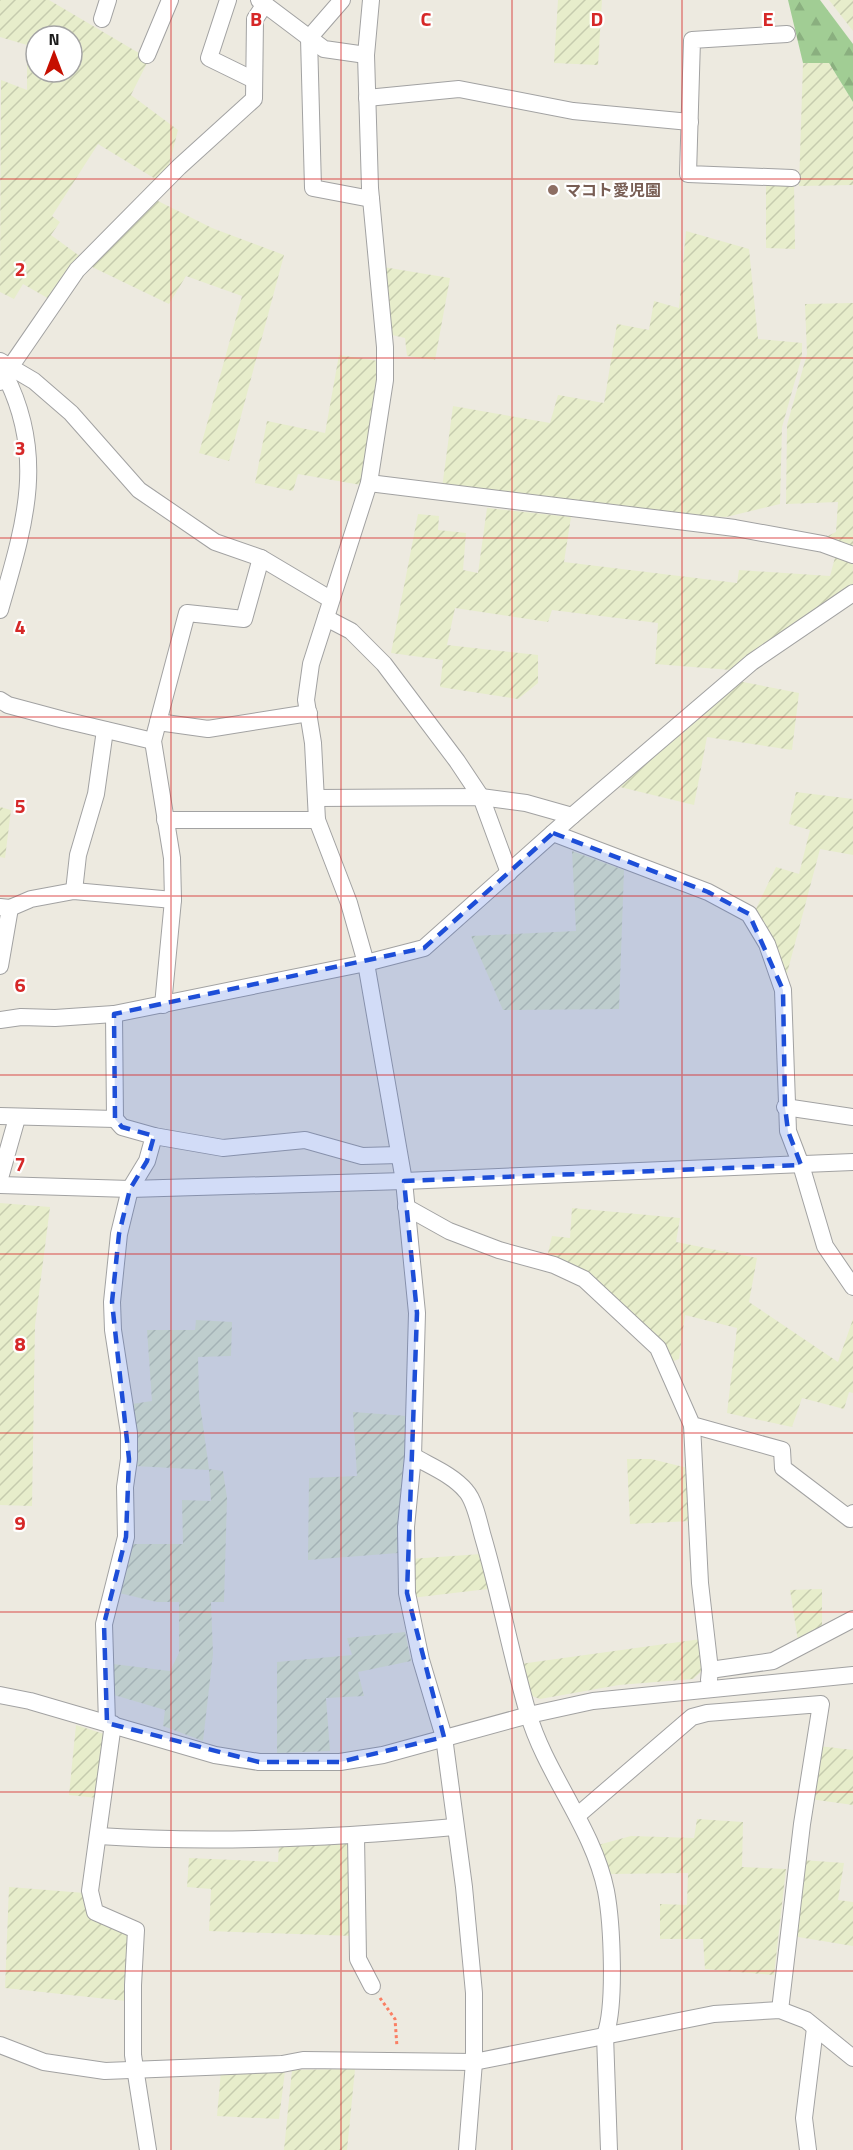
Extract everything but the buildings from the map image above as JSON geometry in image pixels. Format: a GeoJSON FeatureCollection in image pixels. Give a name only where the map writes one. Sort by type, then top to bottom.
{"type":"FeatureCollection","features":[{"type":"Feature","properties":{"kind":"street"},"geometry":{"type":"LineString","coordinates":[[102,19],[108,0]]}},
{"type":"Feature","properties":{"kind":"street"},"geometry":{"type":"LineString","coordinates":[[147,55],[170,0]]}},
{"type":"Feature","properties":{"kind":"street"},"geometry":{"type":"LineString","coordinates":[[228,0],[209,58],[255,80]]}},
{"type":"Feature","properties":{"kind":"street"},"geometry":{"type":"LineString","coordinates":[[342,0],[309,38],[313,188],[371,199]]}},
{"type":"Feature","properties":{"kind":"street"},"geometry":{"type":"LineString","coordinates":[[371,0],[366,55],[367,98],[371,199],[385,347],[385,380],[369,483],[311,663],[306,700],[313,743],[317,820],[349,903],[366,963],[404,1181],[417,1313],[413,1456],[406,1527],[407,1593],[421,1660],[444,1737],[454,1827],[464,1887],[474,1993],[474,2062],[468,2150]]}},
{"type":"Feature","properties":{"kind":"street"},"geometry":{"type":"LineString","coordinates":[[3,366],[77,270],[179,167],[255,99],[255,19],[262,2],[324,49],[366,55]]}},
{"type":"Feature","properties":{"kind":"street"},"geometry":{"type":"LineString","coordinates":[[787,34],[692,40],[688,174],[792,178]]}},
{"type":"Feature","properties":{"kind":"street"},"geometry":{"type":"LineString","coordinates":[[367,98],[459,90],[573,111],[690,122]]}},
{"type":"Feature","properties":{"kind":"street"},"geometry":{"type":"LineString","coordinates":[[3,366],[34,381],[71,413],[139,490],[215,542],[261,558],[330,599]]}},
{"type":"Feature","properties":{"kind":"street"},"geometry":{"type":"LineString","coordinates":[[0,609],[27,501],[30,474],[22,414],[3,366]]}},
{"type":"Feature","properties":{"kind":"street"},"geometry":{"type":"LineString","coordinates":[[369,483],[735,528],[824,544],[853,555]]}},
{"type":"Feature","properties":{"kind":"street"},"geometry":{"type":"LineString","coordinates":[[163,1005],[173,900],[172,858],[153,741],[187,614],[244,619],[261,558]]}},
{"type":"Feature","properties":{"kind":"street"},"geometry":{"type":"LineString","coordinates":[[0,1020],[21,1017],[55,1018],[114,1014],[366,963],[424,948],[572,816],[752,662],[853,593]]}},
{"type":"Feature","properties":{"kind":"street"},"geometry":{"type":"LineString","coordinates":[[326,618],[351,631],[384,664],[481,797],[508,873]]}},
{"type":"Feature","properties":{"kind":"street"},"geometry":{"type":"LineString","coordinates":[[0,700],[8,705],[153,741]]}},
{"type":"Feature","properties":{"kind":"street"},"geometry":{"type":"LineString","coordinates":[[158,722],[208,729],[309,713]]}},
{"type":"Feature","properties":{"kind":"street"},"geometry":{"type":"LineString","coordinates":[[74,891],[78,855],[96,794],[105,730]]}},
{"type":"Feature","properties":{"kind":"street"},"geometry":{"type":"LineString","coordinates":[[316,798],[481,797],[526,802],[572,816]]}},
{"type":"Feature","properties":{"kind":"street"},"geometry":{"type":"LineString","coordinates":[[165,820],[317,820]]}},
{"type":"Feature","properties":{"kind":"street"},"geometry":{"type":"LineString","coordinates":[[553,833],[708,892],[749,914],[767,944],[783,990],[785,1107],[788,1131],[801,1165],[825,1246],[853,1287]]}},
{"type":"Feature","properties":{"kind":"street"},"geometry":{"type":"LineString","coordinates":[[0,966],[5,907],[74,891],[173,900]]}},
{"type":"Feature","properties":{"kind":"street"},"geometry":{"type":"LineString","coordinates":[[114,1014],[115,1119],[122,1127],[154,1136],[223,1148],[304,1140],[362,1156],[399,1155]]}},
{"type":"Feature","properties":{"kind":"street"},"geometry":{"type":"LineString","coordinates":[[785,1107],[853,1117]]}},
{"type":"Feature","properties":{"kind":"street"},"geometry":{"type":"LineString","coordinates":[[0,1178],[8,1117],[115,1119]]}},
{"type":"Feature","properties":{"kind":"street"},"geometry":{"type":"LineString","coordinates":[[148,2150],[133,2055],[136,1930],[95,1912],[90,1891],[99,1836],[110,1724],[104,1624],[126,1537],[125,1487],[129,1459],[129,1433],[113,1330],[112,1302],[119,1234],[130,1189],[147,1161],[154,1136]]}},
{"type":"Feature","properties":{"kind":"street"},"geometry":{"type":"LineString","coordinates":[[0,1185],[130,1189],[404,1181],[853,1162]]}},
{"type":"Feature","properties":{"kind":"street"},"geometry":{"type":"LineString","coordinates":[[406,1207],[449,1231],[499,1250],[555,1265],[584,1280],[658,1348],[692,1425],[699,1571],[710,1670],[707,1713]]}},
{"type":"Feature","properties":{"kind":"street"},"geometry":{"type":"LineString","coordinates":[[692,1425],[782,1450],[783,1468],[852,1518]]}},
{"type":"Feature","properties":{"kind":"street"},"geometry":{"type":"LineString","coordinates":[[413,1456],[448,1476],[467,1491],[487,1550],[529,1715],[578,1815],[602,1873],[606,1894],[610,1979],[610,2023],[605,2036],[609,2150]]}},
{"type":"Feature","properties":{"kind":"street"},"geometry":{"type":"LineString","coordinates":[[710,1670],[772,1661],[853,1619]]}},
{"type":"Feature","properties":{"kind":"street"},"geometry":{"type":"LineString","coordinates":[[0,1695],[215,1755],[259,1762],[340,1762],[382,1755],[529,1715],[593,1701],[853,1675]]}},
{"type":"Feature","properties":{"kind":"street"},"geometry":{"type":"LineString","coordinates":[[578,1815],[692,1717],[707,1713],[821,1704],[802,1824],[780,2010]]}},
{"type":"Feature","properties":{"kind":"street"},"geometry":{"type":"LineString","coordinates":[[99,1836],[169,1841],[356,1836],[454,1827]]}},
{"type":"Feature","properties":{"kind":"street"},"geometry":{"type":"LineString","coordinates":[[356,1836],[358,1959],[372,1986]]}},
{"type":"Feature","properties":{"kind":"street"},"geometry":{"type":"LineString","coordinates":[[0,2045],[44,2062],[105,2071],[282,2064],[303,2060],[474,2062],[714,2014],[780,2010],[806,2020],[853,2058]]}},
{"type":"Feature","properties":{"kind":"street"},"geometry":{"type":"LineString","coordinates":[[808,2150],[804,2118],[815,2028]]}},
{"type":"Feature","properties":{"kind":"path"},"geometry":{"type":"LineString","coordinates":[[372,1986],[395,2019],[399,2061]]}},
{"type":"Feature","properties":{"kind":"highlighted area"},"geometry":{"type":"Polygon","coordinates":[[[553,833],[708,892],[749,914],[783,990],[785,1107],[788,1131],[801,1165],[404,1181],[417,1313],[407,1593],[444,1737],[340,1762],[259,1762],[107,1723],[104,1624],[126,1537],[129,1459],[112,1302],[119,1234],[130,1189],[147,1161],[154,1136],[122,1127],[115,1119],[114,1014],[424,948],[553,833]]]}},
{"type":"Feature","properties":{"kind":"green space"},"geometry":{"type":"Polygon","coordinates":[[[0,0],[49,0],[149,59],[131,95],[178,130],[168,169],[157,180],[98,144],[52,216],[60,222],[51,235],[81,257],[51,300],[23,284],[14,299],[0,292],[1,80],[27,90],[27,84],[84,84],[84,24],[24,24],[24,44],[0,37],[0,0]]]}},
{"type":"Feature","properties":{"kind":"green space"},"geometry":{"type":"Polygon","coordinates":[[[558,0],[602,0],[598,65],[554,63],[558,0]]]}},
{"type":"Feature","properties":{"kind":"green space"},"geometry":{"type":"Polygon","coordinates":[[[788,0],[820,0],[853,44],[853,102],[829,63],[803,63],[788,0]]]}},
{"type":"Feature","properties":{"kind":"green space"},"geometry":{"type":"Polygon","coordinates":[[[829,0],[853,0],[853,31],[829,0]]]}},
{"type":"Feature","properties":{"kind":"green space"},"geometry":{"type":"Polygon","coordinates":[[[803,63],[829,63],[853,102],[853,185],[799,186],[803,63]]]}},
{"type":"Feature","properties":{"kind":"green space"},"geometry":{"type":"Polygon","coordinates":[[[766,182],[794,182],[795,249],[766,248],[766,182]]]}},
{"type":"Feature","properties":{"kind":"green space"},"geometry":{"type":"Polygon","coordinates":[[[154,199],[212,228],[284,255],[229,461],[199,453],[242,296],[186,276],[169,304],[88,265],[154,199]]]}},
{"type":"Feature","properties":{"kind":"green space"},"geometry":{"type":"Polygon","coordinates":[[[686,231],[749,249],[758,339],[802,343],[802,356],[782,427],[780,504],[726,517],[665,514],[442,488],[453,406],[550,423],[558,395],[604,403],[617,324],[649,330],[654,301],[679,308],[686,231]]]}},
{"type":"Feature","properties":{"kind":"green space"},"geometry":{"type":"Polygon","coordinates":[[[383,267],[450,278],[435,360],[407,356],[405,338],[392,335],[383,267]]]}},
{"type":"Feature","properties":{"kind":"green space"},"geometry":{"type":"Polygon","coordinates":[[[853,303],[853,549],[824,538],[836,532],[838,502],[786,504],[787,425],[807,354],[805,304],[853,303]]]}},
{"type":"Feature","properties":{"kind":"green space"},"geometry":{"type":"Polygon","coordinates":[[[339,355],[378,361],[378,384],[361,485],[298,474],[293,491],[255,483],[267,421],[325,433],[339,355]]]}},
{"type":"Feature","properties":{"kind":"green space"},"geometry":{"type":"Polygon","coordinates":[[[487,508],[571,517],[564,562],[737,583],[739,570],[830,576],[836,554],[853,562],[853,584],[731,670],[655,664],[658,623],[552,610],[548,622],[455,608],[447,645],[538,655],[538,683],[518,699],[440,687],[443,660],[391,653],[418,514],[439,516],[438,530],[466,533],[463,570],[478,573],[487,508]]]}},
{"type":"Feature","properties":{"kind":"green space"},"geometry":{"type":"Polygon","coordinates":[[[738,681],[799,693],[792,750],[707,737],[694,805],[620,787],[738,681]]]}},
{"type":"Feature","properties":{"kind":"green space"},"geometry":{"type":"Polygon","coordinates":[[[796,792],[853,799],[853,855],[820,849],[785,981],[754,913],[776,867],[799,874],[810,830],[789,824],[796,792]]]}},
{"type":"Feature","properties":{"kind":"green space"},"geometry":{"type":"Polygon","coordinates":[[[0,807],[11,810],[5,858],[0,857],[0,807]]]}},
{"type":"Feature","properties":{"kind":"green space"},"geometry":{"type":"Polygon","coordinates":[[[572,851],[624,870],[619,1009],[503,1010],[471,936],[576,931],[572,851]]]}},
{"type":"Feature","properties":{"kind":"green space"},"geometry":{"type":"Polygon","coordinates":[[[0,1203],[50,1207],[35,1325],[32,1506],[0,1505],[0,1203]]]}},
{"type":"Feature","properties":{"kind":"green space"},"geometry":{"type":"Polygon","coordinates":[[[572,1208],[680,1218],[676,1242],[757,1258],[749,1302],[838,1362],[853,1319],[853,1393],[849,1392],[844,1409],[802,1398],[792,1427],[727,1413],[737,1328],[685,1315],[679,1359],[671,1362],[547,1257],[552,1236],[570,1238],[572,1208]]]}},
{"type":"Feature","properties":{"kind":"green space"},"geometry":{"type":"Polygon","coordinates":[[[196,1320],[232,1322],[231,1356],[198,1357],[199,1397],[209,1469],[223,1471],[227,1498],[224,1602],[211,1602],[213,1654],[203,1741],[163,1726],[165,1710],[114,1695],[113,1664],[170,1671],[179,1653],[179,1602],[157,1602],[119,1593],[133,1544],[183,1544],[182,1500],[211,1501],[209,1470],[134,1466],[132,1404],[152,1401],[147,1330],[195,1330],[196,1320]]]}},
{"type":"Feature","properties":{"kind":"green space"},"geometry":{"type":"Polygon","coordinates":[[[353,1412],[407,1416],[408,1453],[398,1553],[308,1560],[309,1478],[357,1476],[353,1412]]]}},
{"type":"Feature","properties":{"kind":"green space"},"geometry":{"type":"Polygon","coordinates":[[[627,1459],[651,1459],[688,1468],[691,1521],[630,1524],[627,1459]]]}},
{"type":"Feature","properties":{"kind":"green space"},"geometry":{"type":"Polygon","coordinates":[[[481,1554],[488,1589],[411,1598],[410,1559],[481,1554]]]}},
{"type":"Feature","properties":{"kind":"green space"},"geometry":{"type":"Polygon","coordinates":[[[822,1589],[822,1629],[798,1641],[790,1590],[822,1589]]]}},
{"type":"Feature","properties":{"kind":"green space"},"geometry":{"type":"Polygon","coordinates":[[[405,1632],[411,1661],[358,1672],[364,1696],[326,1698],[330,1751],[277,1753],[277,1662],[352,1655],[347,1638],[405,1632]]]}},
{"type":"Feature","properties":{"kind":"green space"},"geometry":{"type":"Polygon","coordinates":[[[701,1639],[704,1669],[693,1679],[619,1685],[540,1699],[529,1695],[520,1664],[701,1639]]]}},
{"type":"Feature","properties":{"kind":"green space"},"geometry":{"type":"Polygon","coordinates":[[[76,1725],[104,1734],[98,1798],[69,1795],[76,1725]]]}},
{"type":"Feature","properties":{"kind":"green space"},"geometry":{"type":"Polygon","coordinates":[[[819,1746],[853,1750],[853,1805],[810,1799],[819,1746]]]}},
{"type":"Feature","properties":{"kind":"green space"},"geometry":{"type":"Polygon","coordinates":[[[697,1819],[743,1822],[742,1867],[786,1869],[774,1975],[705,1969],[703,1939],[660,1939],[660,1904],[687,1905],[688,1873],[610,1874],[598,1845],[631,1836],[694,1838],[697,1819]]]}},
{"type":"Feature","properties":{"kind":"green space"},"geometry":{"type":"Polygon","coordinates":[[[349,1842],[353,1936],[209,1931],[211,1889],[187,1887],[189,1858],[278,1862],[279,1845],[349,1842]]]}},
{"type":"Feature","properties":{"kind":"green space"},"geometry":{"type":"Polygon","coordinates":[[[802,1860],[844,1863],[838,1900],[853,1902],[853,1946],[792,1936],[802,1860]]]}},
{"type":"Feature","properties":{"kind":"green space"},"geometry":{"type":"Polygon","coordinates":[[[9,1887],[85,1893],[130,1934],[126,2001],[5,1988],[9,1887]]]}},
{"type":"Feature","properties":{"kind":"green space"},"geometry":{"type":"Polygon","coordinates":[[[355,2069],[347,2150],[284,2150],[292,2070],[355,2069]]]}},
{"type":"Feature","properties":{"kind":"green space"},"geometry":{"type":"Polygon","coordinates":[[[221,2071],[285,2071],[279,2119],[217,2116],[221,2071]]]}},
{"type":"Feature","properties":{"kind":"place","name":"マコト愛児園"},"geometry":{"type":"Point","coordinates":[553,190]}}]}
